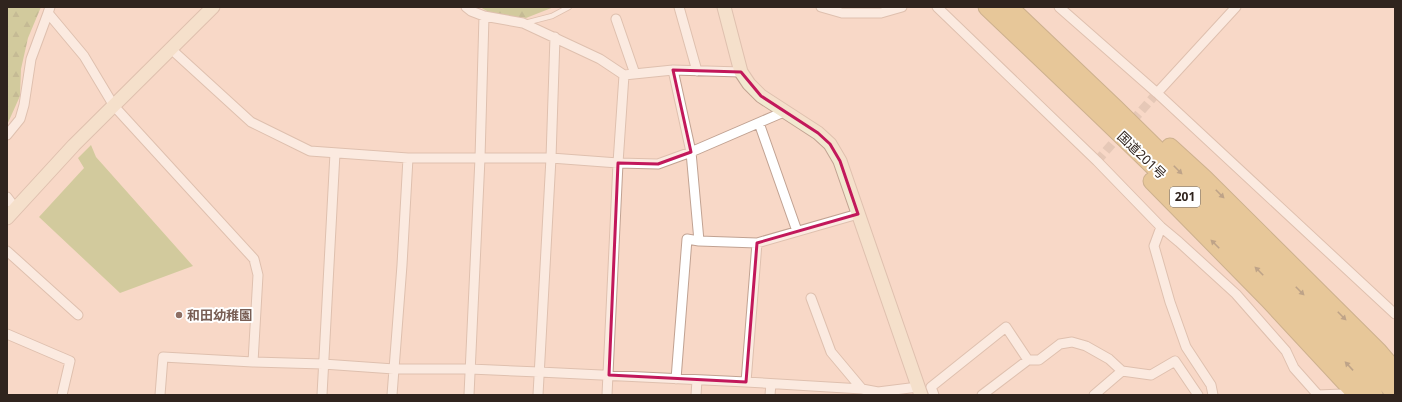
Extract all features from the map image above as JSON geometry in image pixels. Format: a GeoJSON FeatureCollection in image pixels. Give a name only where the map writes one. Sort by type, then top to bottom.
{"type":"FeatureCollection","features":[{"type":"Feature","properties":{"kind":"highway","name":"国道201号"},"geometry":{"type":"LineString","coordinates":[[987,7],[1023,21],[1115,108],[1305,295],[1395,393]]}},
{"type":"Feature","properties":{"kind":"highway","name":"国道201号"},"geometry":{"type":"LineString","coordinates":[[1006,15],[1065,81],[1234,246],[1294,307],[1374,395]]}},
{"type":"Feature","properties":{"kind":"highway","name":"201"},"geometry":{"type":"LineString","coordinates":[[1006,15],[1047,76],[1268,299],[1348,395]]}},
{"type":"Feature","properties":{"kind":"highway","name":"201"},"geometry":{"type":"LineString","coordinates":[[1023,21],[1055,39],[1204,178],[1378,351],[1395,371]]}},
{"type":"Feature","properties":{"kind":"street"},"geometry":{"type":"LineString","coordinates":[[11,214],[74,145],[213,7]]}},
{"type":"Feature","properties":{"kind":"street"},"geometry":{"type":"LineString","coordinates":[[466,7],[471,11],[484,16],[523,23],[600,59],[624,75],[673,70],[741,72]]}},
{"type":"Feature","properties":{"kind":"street"},"geometry":{"type":"LineString","coordinates":[[679,7],[697,71]]}},
{"type":"Feature","properties":{"kind":"street"},"geometry":{"type":"LineString","coordinates":[[160,395],[163,358],[324,364],[394,369],[470,369],[608,375],[862,389],[878,394],[919,391],[840,160],[830,144],[818,133],[761,96],[749,84],[741,72],[724,7]]}},
{"type":"Feature","properties":{"kind":"street"},"geometry":{"type":"LineString","coordinates":[[822,7],[842,13],[882,13],[902,7]]}},
{"type":"Feature","properties":{"kind":"street"},"geometry":{"type":"LineString","coordinates":[[937,7],[1097,161],[1161,227],[1236,294],[1286,351],[1294,368],[1317,395],[1348,395]]}},
{"type":"Feature","properties":{"kind":"street"},"geometry":{"type":"LineString","coordinates":[[1059,7],[1157,93],[1395,314]]}},
{"type":"Feature","properties":{"kind":"street"},"geometry":{"type":"LineString","coordinates":[[1157,93],[1236,7]]}},
{"type":"Feature","properties":{"kind":"street"},"geometry":{"type":"LineString","coordinates":[[49,10],[84,56],[114,106],[254,259],[258,275],[254,362]]}},
{"type":"Feature","properties":{"kind":"street"},"geometry":{"type":"LineString","coordinates":[[7,134],[20,119],[24,105],[31,59],[49,10]]}},
{"type":"Feature","properties":{"kind":"street"},"geometry":{"type":"LineString","coordinates":[[468,395],[480,158],[484,16]]}},
{"type":"Feature","properties":{"kind":"street"},"geometry":{"type":"LineString","coordinates":[[616,19],[635,74]]}},
{"type":"Feature","properties":{"kind":"street"},"geometry":{"type":"LineString","coordinates":[[538,395],[551,158],[555,37]]}},
{"type":"Feature","properties":{"kind":"street"},"geometry":{"type":"LineString","coordinates":[[171,49],[251,122],[310,151],[408,158],[551,158],[618,163],[658,164],[691,152],[786,111]]}},
{"type":"Feature","properties":{"kind":"street"},"geometry":{"type":"LineString","coordinates":[[673,70],[691,152],[700,241]]}},
{"type":"Feature","properties":{"kind":"street"},"geometry":{"type":"LineString","coordinates":[[608,395],[618,163],[624,75]]}},
{"type":"Feature","properties":{"kind":"street"},"geometry":{"type":"LineString","coordinates":[[759,123],[797,231]]}},
{"type":"Feature","properties":{"kind":"street"},"geometry":{"type":"LineString","coordinates":[[322,395],[335,153]]}},
{"type":"Feature","properties":{"kind":"street"},"geometry":{"type":"LineString","coordinates":[[392,395],[402,266],[408,158]]}},
{"type":"Feature","properties":{"kind":"street"},"geometry":{"type":"LineString","coordinates":[[7,197],[11,214]]}},
{"type":"Feature","properties":{"kind":"street"},"geometry":{"type":"LineString","coordinates":[[676,379],[687,239],[700,241],[757,243],[858,214]]}},
{"type":"Feature","properties":{"kind":"street"},"geometry":{"type":"LineString","coordinates":[[1161,227],[1154,246],[1170,302],[1186,347],[1211,385],[1214,395]]}},
{"type":"Feature","properties":{"kind":"street"},"geometry":{"type":"LineString","coordinates":[[746,382],[757,243]]}},
{"type":"Feature","properties":{"kind":"street"},"geometry":{"type":"LineString","coordinates":[[7,250],[78,315]]}},
{"type":"Feature","properties":{"kind":"street"},"geometry":{"type":"LineString","coordinates":[[811,298],[831,352],[862,389]]}},
{"type":"Feature","properties":{"kind":"street"},"geometry":{"type":"LineString","coordinates":[[934,395],[930,387],[1006,327],[1028,360]]}},
{"type":"Feature","properties":{"kind":"street"},"geometry":{"type":"LineString","coordinates":[[1356,329],[1395,358]]}},
{"type":"Feature","properties":{"kind":"street"},"geometry":{"type":"LineString","coordinates":[[7,334],[70,361],[62,395]]}},
{"type":"Feature","properties":{"kind":"street"},"geometry":{"type":"LineString","coordinates":[[982,395],[1028,360],[1039,360],[1060,344],[1072,342],[1086,346],[1109,359],[1122,371],[1151,375],[1175,361],[1198,395]]}},
{"type":"Feature","properties":{"kind":"street"},"geometry":{"type":"LineString","coordinates":[[1094,395],[1122,371]]}},
{"type":"Feature","properties":{"kind":"street"},"geometry":{"type":"LineString","coordinates":[[696,395],[697,380]]}},
{"type":"Feature","properties":{"kind":"street"},"geometry":{"type":"LineString","coordinates":[[770,395],[771,384]]}},
{"type":"Feature","properties":{"kind":"lane"},"geometry":{"type":"LineString","coordinates":[[523,23],[552,16],[569,7]]}},
{"type":"Feature","properties":{"kind":"highlighted area"},"geometry":{"type":"Polygon","coordinates":[[[673,70],[741,72],[761,96],[818,133],[830,144],[840,161],[858,214],[757,243],[746,382],[609,375],[618,163],[658,164],[691,152],[673,70]]]}},
{"type":"Feature","properties":{"kind":"green space"},"geometry":{"type":"Polygon","coordinates":[[[7,7],[41,7],[28,38],[21,69],[20,96],[7,125],[7,7]]]}},
{"type":"Feature","properties":{"kind":"green space"},"geometry":{"type":"Polygon","coordinates":[[[480,7],[554,7],[526,18],[492,14],[480,7]]]}},
{"type":"Feature","properties":{"kind":"green space"},"geometry":{"type":"Polygon","coordinates":[[[91,145],[96,157],[193,266],[120,293],[39,217],[84,168],[78,158],[91,145]]]}},
{"type":"Feature","properties":{"kind":"tunnel"},"geometry":{"type":"LineString","coordinates":[[1097,161],[1157,93]]}},
{"type":"Feature","properties":{"kind":"place","name":"和田幼稚園"},"geometry":{"type":"Point","coordinates":[179,315]}}]}
